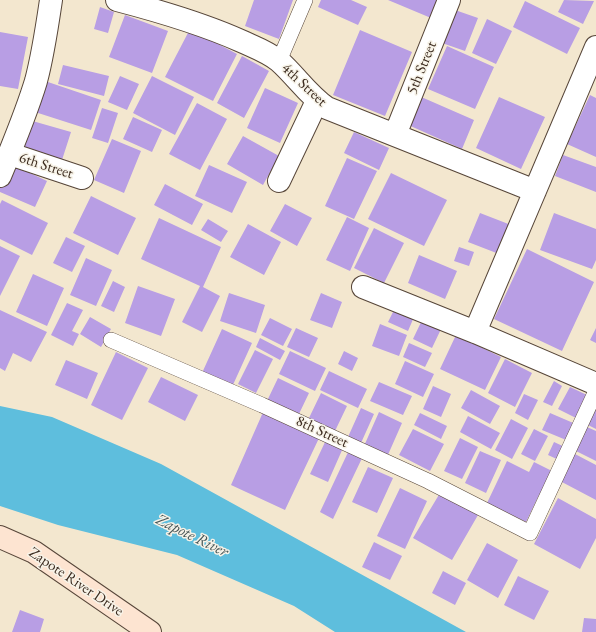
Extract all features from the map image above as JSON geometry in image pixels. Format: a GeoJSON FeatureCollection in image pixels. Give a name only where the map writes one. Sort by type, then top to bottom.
{"type":"FeatureCollection","features":[{"type":"Feature","properties":{"kind":"main road","name":"Zapote River Drive"},"geometry":{"type":"LineString","coordinates":[[0,537],[34,552],[150,632]]}},
{"type":"Feature","properties":{"kind":"street"},"geometry":{"type":"LineString","coordinates":[[0,176],[10,154],[36,81],[46,37],[51,0]]}},
{"type":"Feature","properties":{"kind":"street","name":"4th Street"},"geometry":{"type":"LineString","coordinates":[[117,0],[162,6],[261,50],[279,61],[317,101],[341,115],[535,191]]}},
{"type":"Feature","properties":{"kind":"street","name":"5th Street"},"geometry":{"type":"LineString","coordinates":[[395,135],[448,0]]}},
{"type":"Feature","properties":{"kind":"street"},"geometry":{"type":"LineString","coordinates":[[475,332],[596,47]]}},
{"type":"Feature","properties":{"kind":"street"},"geometry":{"type":"LineString","coordinates":[[278,181],[317,101]]}},
{"type":"Feature","properties":{"kind":"street","name":"6th Street"},"geometry":{"type":"LineString","coordinates":[[10,154],[82,178]]}},
{"type":"Feature","properties":{"kind":"street"},"geometry":{"type":"LineString","coordinates":[[364,287],[475,332],[596,384]]}},
{"type":"Feature","properties":{"kind":"lane"},"geometry":{"type":"LineString","coordinates":[[279,61],[305,0]]}},
{"type":"Feature","properties":{"kind":"lane","name":"8th Street"},"geometry":{"type":"LineString","coordinates":[[111,340],[262,405],[428,481],[530,533],[596,391]]}},
{"type":"Feature","properties":{"kind":"water","name":"Zapote River"},"geometry":{"type":"Polygon","coordinates":[[[0,406],[52,417],[161,464],[466,632],[335,632],[294,606],[177,555],[58,525],[0,506],[0,406]]]}},
{"type":"Feature","properties":{"kind":"building"},"geometry":{"type":"Polygon","coordinates":[[[254,0],[293,0],[279,39],[245,26],[254,0]]]}},
{"type":"Feature","properties":{"kind":"building"},"geometry":{"type":"Polygon","coordinates":[[[321,0],[351,0],[367,7],[358,25],[318,7],[321,0]]]}},
{"type":"Feature","properties":{"kind":"building"},"geometry":{"type":"Polygon","coordinates":[[[388,0],[439,0],[431,18],[388,0]]]}},
{"type":"Feature","properties":{"kind":"building"},"geometry":{"type":"Polygon","coordinates":[[[564,0],[594,1],[583,24],[558,12],[564,0]]]}},
{"type":"Feature","properties":{"kind":"building"},"geometry":{"type":"Polygon","coordinates":[[[525,1],[580,28],[567,54],[513,27],[525,1]]]}},
{"type":"Feature","properties":{"kind":"building"},"geometry":{"type":"Polygon","coordinates":[[[100,7],[114,12],[108,33],[94,29],[100,7]]]}},
{"type":"Feature","properties":{"kind":"building"},"geometry":{"type":"Polygon","coordinates":[[[455,10],[478,18],[465,51],[442,43],[455,10]]]}},
{"type":"Feature","properties":{"kind":"building"},"geometry":{"type":"Polygon","coordinates":[[[125,15],[168,31],[152,73],[109,57],[125,15]]]}},
{"type":"Feature","properties":{"kind":"building"},"geometry":{"type":"Polygon","coordinates":[[[487,19],[512,31],[496,64],[472,53],[487,19]]]}},
{"type":"Feature","properties":{"kind":"building"},"geometry":{"type":"Polygon","coordinates":[[[190,29],[237,54],[213,101],[165,77],[190,29]]]}},
{"type":"Feature","properties":{"kind":"building"},"geometry":{"type":"Polygon","coordinates":[[[360,30],[412,52],[385,116],[333,95],[360,30]]]}},
{"type":"Feature","properties":{"kind":"building"},"geometry":{"type":"Polygon","coordinates":[[[0,32],[28,37],[18,89],[0,86],[0,32]]]}},
{"type":"Feature","properties":{"kind":"building"},"geometry":{"type":"Polygon","coordinates":[[[447,46],[494,67],[475,109],[428,89],[447,46]]]}},
{"type":"Feature","properties":{"kind":"building"},"geometry":{"type":"Polygon","coordinates":[[[242,56],[269,71],[244,118],[217,103],[242,56]]]}},
{"type":"Feature","properties":{"kind":"building"},"geometry":{"type":"Polygon","coordinates":[[[63,65],[109,76],[104,96],[58,84],[63,65]]]}},
{"type":"Feature","properties":{"kind":"building"},"geometry":{"type":"Polygon","coordinates":[[[120,76],[139,84],[127,110],[108,102],[120,76]]]}},
{"type":"Feature","properties":{"kind":"building"},"geometry":{"type":"Polygon","coordinates":[[[152,76],[194,97],[175,135],[133,113],[152,76]]]}},
{"type":"Feature","properties":{"kind":"building"},"geometry":{"type":"Polygon","coordinates":[[[45,81],[101,100],[91,130],[35,112],[45,81]]]}},
{"type":"Feature","properties":{"kind":"building"},"geometry":{"type":"Polygon","coordinates":[[[265,88],[298,103],[280,143],[247,128],[265,88]]]}},
{"type":"Feature","properties":{"kind":"building"},"geometry":{"type":"Polygon","coordinates":[[[590,95],[596,98],[596,157],[567,144],[590,95]]]}},
{"type":"Feature","properties":{"kind":"building"},"geometry":{"type":"Polygon","coordinates":[[[419,96],[474,120],[462,149],[406,124],[419,96]]]}},
{"type":"Feature","properties":{"kind":"building"},"geometry":{"type":"Polygon","coordinates":[[[499,97],[545,117],[521,169],[476,148],[499,97]]]}},
{"type":"Feature","properties":{"kind":"building"},"geometry":{"type":"Polygon","coordinates":[[[197,103],[227,119],[200,170],[169,154],[197,103]]]}},
{"type":"Feature","properties":{"kind":"building"},"geometry":{"type":"Polygon","coordinates":[[[102,108],[118,113],[108,143],[92,138],[102,108]]]}},
{"type":"Feature","properties":{"kind":"building"},"geometry":{"type":"Polygon","coordinates":[[[133,117],[162,130],[152,152],[123,139],[133,117]]]}},
{"type":"Feature","properties":{"kind":"building"},"geometry":{"type":"Polygon","coordinates":[[[29,120],[71,132],[62,160],[21,148],[29,120]]]}},
{"type":"Feature","properties":{"kind":"building"},"geometry":{"type":"Polygon","coordinates":[[[354,132],[389,148],[379,170],[344,153],[354,132]]]}},
{"type":"Feature","properties":{"kind":"building"},"geometry":{"type":"Polygon","coordinates":[[[243,136],[279,156],[263,185],[227,164],[243,136]]]}},
{"type":"Feature","properties":{"kind":"building"},"geometry":{"type":"Polygon","coordinates":[[[112,139],[141,151],[124,193],[94,180],[112,139]]]}},
{"type":"Feature","properties":{"kind":"building"},"geometry":{"type":"Polygon","coordinates":[[[563,155],[596,167],[596,192],[555,176],[563,155]]]}},
{"type":"Feature","properties":{"kind":"building"},"geometry":{"type":"Polygon","coordinates":[[[347,158],[377,171],[354,219],[325,206],[347,158]]]}},
{"type":"Feature","properties":{"kind":"building"},"geometry":{"type":"Polygon","coordinates":[[[11,164],[47,181],[35,207],[0,192],[0,187],[11,164]]]}},
{"type":"Feature","properties":{"kind":"building"},"geometry":{"type":"Polygon","coordinates":[[[209,165],[247,182],[232,213],[195,196],[209,165]]]}},
{"type":"Feature","properties":{"kind":"building"},"geometry":{"type":"Polygon","coordinates":[[[391,173],[447,200],[424,246],[368,219],[391,173]]]}},
{"type":"Feature","properties":{"kind":"building"},"geometry":{"type":"Polygon","coordinates":[[[165,184],[203,204],[192,225],[154,205],[165,184]]]}},
{"type":"Feature","properties":{"kind":"building"},"geometry":{"type":"Polygon","coordinates":[[[91,196],[136,218],[118,255],[73,233],[91,196]]]}},
{"type":"Feature","properties":{"kind":"building"},"geometry":{"type":"Polygon","coordinates":[[[2,200],[48,223],[32,255],[0,239],[0,204],[2,200]]]}},
{"type":"Feature","properties":{"kind":"building"},"geometry":{"type":"Polygon","coordinates":[[[285,204],[312,218],[297,246],[270,231],[285,204]]]}},
{"type":"Feature","properties":{"kind":"building"},"geometry":{"type":"Polygon","coordinates":[[[480,213],[511,225],[499,254],[468,242],[480,213]]]}},
{"type":"Feature","properties":{"kind":"building"},"geometry":{"type":"Polygon","coordinates":[[[554,213],[596,229],[596,260],[592,269],[540,250],[554,213]]]}},
{"type":"Feature","properties":{"kind":"building"},"geometry":{"type":"Polygon","coordinates":[[[347,217],[369,228],[350,271],[326,260],[347,217]]]}},
{"type":"Feature","properties":{"kind":"building"},"geometry":{"type":"Polygon","coordinates":[[[159,218],[221,247],[203,287],[220,296],[202,332],[182,322],[200,286],[141,259],[159,218]]]}},
{"type":"Feature","properties":{"kind":"building"},"geometry":{"type":"Polygon","coordinates":[[[208,219],[228,231],[221,242],[201,230],[208,219]]]}},
{"type":"Feature","properties":{"kind":"building"},"geometry":{"type":"Polygon","coordinates":[[[248,224],[281,242],[264,275],[230,257],[248,224]]]}},
{"type":"Feature","properties":{"kind":"building"},"geometry":{"type":"Polygon","coordinates":[[[374,228],[404,243],[384,283],[354,268],[374,228]]]}},
{"type":"Feature","properties":{"kind":"building"},"geometry":{"type":"Polygon","coordinates":[[[66,237],[85,246],[72,272],[53,263],[66,237]]]}},
{"type":"Feature","properties":{"kind":"building"},"geometry":{"type":"Polygon","coordinates":[[[0,246],[20,256],[0,296],[0,246]]]}},
{"type":"Feature","properties":{"kind":"building"},"geometry":{"type":"Polygon","coordinates":[[[459,247],[474,252],[469,266],[454,261],[459,247]]]}},
{"type":"Feature","properties":{"kind":"building"},"geometry":{"type":"Polygon","coordinates":[[[527,249],[594,282],[562,351],[494,319],[527,249]]]}},
{"type":"Feature","properties":{"kind":"building"},"geometry":{"type":"Polygon","coordinates":[[[419,255],[457,271],[445,299],[408,283],[419,255]]]}},
{"type":"Feature","properties":{"kind":"building"},"geometry":{"type":"Polygon","coordinates":[[[86,258],[112,270],[96,306],[70,295],[86,258]]]}},
{"type":"Feature","properties":{"kind":"building"},"geometry":{"type":"Polygon","coordinates":[[[33,274],[64,288],[47,326],[16,312],[33,274]]]}},
{"type":"Feature","properties":{"kind":"building"},"geometry":{"type":"Polygon","coordinates":[[[113,281],[125,287],[114,312],[101,306],[113,281]]]}},
{"type":"Feature","properties":{"kind":"building"},"geometry":{"type":"Polygon","coordinates":[[[138,286],[175,299],[161,336],[125,323],[138,286]]]}},
{"type":"Feature","properties":{"kind":"building"},"geometry":{"type":"Polygon","coordinates":[[[229,293],[265,305],[256,333],[220,321],[229,293]]]}},
{"type":"Feature","properties":{"kind":"building"},"geometry":{"type":"Polygon","coordinates":[[[321,293],[342,302],[332,328],[310,320],[321,293]]]}},
{"type":"Feature","properties":{"kind":"building"},"geometry":{"type":"Polygon","coordinates":[[[67,303],[83,310],[72,331],[79,334],[73,346],[51,335],[67,303]]]}},
{"type":"Feature","properties":{"kind":"building"},"geometry":{"type":"Polygon","coordinates":[[[395,308],[414,317],[408,331],[388,322],[395,308]]]}},
{"type":"Feature","properties":{"kind":"building"},"geometry":{"type":"Polygon","coordinates":[[[0,310],[47,332],[31,362],[13,353],[5,371],[0,368],[0,310]]]}},
{"type":"Feature","properties":{"kind":"building"},"geometry":{"type":"Polygon","coordinates":[[[90,317],[111,329],[101,347],[80,334],[90,317]]]}},
{"type":"Feature","properties":{"kind":"building"},"geometry":{"type":"Polygon","coordinates":[[[270,318],[292,329],[283,346],[261,335],[270,318]]]}},
{"type":"Feature","properties":{"kind":"building"},"geometry":{"type":"Polygon","coordinates":[[[423,318],[442,327],[432,348],[413,339],[423,318]]]}},
{"type":"Feature","properties":{"kind":"building"},"geometry":{"type":"Polygon","coordinates":[[[380,324],[407,335],[399,356],[372,346],[380,324]]]}},
{"type":"Feature","properties":{"kind":"building"},"geometry":{"type":"Polygon","coordinates":[[[296,328],[318,338],[309,357],[287,347],[296,328]]]}},
{"type":"Feature","properties":{"kind":"building"},"geometry":{"type":"Polygon","coordinates":[[[596,328],[596,343],[590,340],[596,328]]]}},
{"type":"Feature","properties":{"kind":"building"},"geometry":{"type":"Polygon","coordinates":[[[222,329],[252,343],[232,387],[202,373],[222,329]]]}},
{"type":"Feature","properties":{"kind":"building"},"geometry":{"type":"Polygon","coordinates":[[[456,335],[501,357],[485,390],[440,369],[456,335]]]}},
{"type":"Feature","properties":{"kind":"building"},"geometry":{"type":"Polygon","coordinates":[[[260,338],[285,351],[280,360],[256,347],[260,338]]]}},
{"type":"Feature","properties":{"kind":"building"},"geometry":{"type":"Polygon","coordinates":[[[409,343],[432,353],[425,367],[403,357],[409,343]]]}},
{"type":"Feature","properties":{"kind":"building"},"geometry":{"type":"Polygon","coordinates":[[[255,350],[273,359],[256,393],[238,384],[255,350]]]}},
{"type":"Feature","properties":{"kind":"building"},"geometry":{"type":"Polygon","coordinates":[[[290,351],[326,368],[315,391],[279,374],[290,351]]]}},
{"type":"Feature","properties":{"kind":"building"},"geometry":{"type":"Polygon","coordinates":[[[344,351],[358,358],[352,371],[338,364],[344,351]]]}},
{"type":"Feature","properties":{"kind":"building"},"geometry":{"type":"Polygon","coordinates":[[[116,352],[148,368],[122,420],[91,405],[116,352]]]}},
{"type":"Feature","properties":{"kind":"building"},"geometry":{"type":"Polygon","coordinates":[[[505,359],[532,373],[515,407],[488,393],[505,359]]]}},
{"type":"Feature","properties":{"kind":"building"},"geometry":{"type":"Polygon","coordinates":[[[66,360],[98,373],[87,399],[55,385],[66,360]]]}},
{"type":"Feature","properties":{"kind":"building"},"geometry":{"type":"Polygon","coordinates":[[[405,361],[434,374],[423,397],[395,384],[405,361]]]}},
{"type":"Feature","properties":{"kind":"building"},"geometry":{"type":"Polygon","coordinates":[[[329,371],[367,389],[358,408],[320,390],[329,371]]]}},
{"type":"Feature","properties":{"kind":"building"},"geometry":{"type":"Polygon","coordinates":[[[161,377],[198,395],[185,421],[148,402],[161,377]]]}},
{"type":"Feature","properties":{"kind":"building"},"geometry":{"type":"Polygon","coordinates":[[[278,378],[309,393],[298,416],[267,401],[278,378]]]}},
{"type":"Feature","properties":{"kind":"building"},"geometry":{"type":"Polygon","coordinates":[[[554,381],[562,386],[552,406],[543,402],[554,381]]]}},
{"type":"Feature","properties":{"kind":"building"},"geometry":{"type":"Polygon","coordinates":[[[379,382],[412,396],[403,415],[370,401],[379,382]]]}},
{"type":"Feature","properties":{"kind":"building"},"geometry":{"type":"Polygon","coordinates":[[[433,386],[451,394],[441,417],[423,409],[433,386]]]}},
{"type":"Feature","properties":{"kind":"building"},"geometry":{"type":"Polygon","coordinates":[[[570,387],[589,396],[578,419],[558,409],[570,387]]]}},
{"type":"Feature","properties":{"kind":"building"},"geometry":{"type":"Polygon","coordinates":[[[471,390],[500,406],[490,424],[461,408],[471,390]]]}},
{"type":"Feature","properties":{"kind":"building"},"geometry":{"type":"Polygon","coordinates":[[[321,393],[347,406],[335,431],[309,418],[321,393]]]}},
{"type":"Feature","properties":{"kind":"building"},"geometry":{"type":"Polygon","coordinates":[[[524,394],[538,400],[528,420],[515,413],[524,394]]]}},
{"type":"Feature","properties":{"kind":"building"},"geometry":{"type":"Polygon","coordinates":[[[596,398],[596,429],[584,423],[596,398]]]}},
{"type":"Feature","properties":{"kind":"building"},"geometry":{"type":"Polygon","coordinates":[[[361,408],[374,414],[361,443],[348,437],[361,408]]]}},
{"type":"Feature","properties":{"kind":"building"},"geometry":{"type":"Polygon","coordinates":[[[264,410],[320,436],[285,510],[231,485],[264,410]]]}},
{"type":"Feature","properties":{"kind":"building"},"geometry":{"type":"Polygon","coordinates":[[[379,412],[402,423],[387,457],[364,446],[379,412]]]}},
{"type":"Feature","properties":{"kind":"building"},"geometry":{"type":"Polygon","coordinates":[[[420,413],[447,426],[441,439],[414,425],[420,413]]]}},
{"type":"Feature","properties":{"kind":"building"},"geometry":{"type":"Polygon","coordinates":[[[550,413],[578,425],[571,442],[542,430],[550,413]]]}},
{"type":"Feature","properties":{"kind":"building"},"geometry":{"type":"Polygon","coordinates":[[[468,416],[500,433],[491,449],[460,432],[468,416]]]}},
{"type":"Feature","properties":{"kind":"building"},"geometry":{"type":"Polygon","coordinates":[[[511,419],[528,428],[512,459],[495,450],[511,419]]]}},
{"type":"Feature","properties":{"kind":"building"},"geometry":{"type":"Polygon","coordinates":[[[587,427],[596,431],[596,461],[576,451],[587,427]]]}},
{"type":"Feature","properties":{"kind":"building"},"geometry":{"type":"Polygon","coordinates":[[[413,429],[444,444],[430,471],[399,455],[413,429]]]}},
{"type":"Feature","properties":{"kind":"building"},"geometry":{"type":"Polygon","coordinates":[[[534,429],[548,436],[535,461],[521,454],[534,429]]]}},
{"type":"Feature","properties":{"kind":"building"},"geometry":{"type":"Polygon","coordinates":[[[460,438],[478,447],[462,479],[444,471],[460,438]]]}},
{"type":"Feature","properties":{"kind":"building"},"geometry":{"type":"Polygon","coordinates":[[[326,440],[343,448],[328,482],[310,474],[326,440]]]}},
{"type":"Feature","properties":{"kind":"building"},"geometry":{"type":"Polygon","coordinates":[[[554,442],[567,448],[561,461],[548,455],[554,442]]]}},
{"type":"Feature","properties":{"kind":"building"},"geometry":{"type":"Polygon","coordinates":[[[350,448],[364,454],[333,519],[320,512],[350,448]]]}},
{"type":"Feature","properties":{"kind":"building"},"geometry":{"type":"Polygon","coordinates":[[[480,451],[501,460],[486,493],[465,483],[480,451]]]}},
{"type":"Feature","properties":{"kind":"building"},"geometry":{"type":"Polygon","coordinates":[[[575,454],[596,465],[596,500],[560,481],[575,454]]]}},
{"type":"Feature","properties":{"kind":"building"},"geometry":{"type":"Polygon","coordinates":[[[507,461],[529,472],[534,462],[556,473],[544,497],[539,495],[526,522],[487,503],[507,461]]]}},
{"type":"Feature","properties":{"kind":"building"},"geometry":{"type":"Polygon","coordinates":[[[368,467],[393,478],[377,513],[352,502],[368,467]]]}},
{"type":"Feature","properties":{"kind":"building"},"geometry":{"type":"Polygon","coordinates":[[[400,488],[427,501],[405,549],[377,536],[400,488]]]}},
{"type":"Feature","properties":{"kind":"building"},"geometry":{"type":"Polygon","coordinates":[[[440,493],[478,515],[452,560],[413,538],[440,493]]]}},
{"type":"Feature","properties":{"kind":"building"},"geometry":{"type":"Polygon","coordinates":[[[558,498],[596,519],[596,538],[580,569],[534,544],[558,498]]]}},
{"type":"Feature","properties":{"kind":"building"},"geometry":{"type":"Polygon","coordinates":[[[374,542],[402,556],[390,580],[362,567],[374,542]]]}},
{"type":"Feature","properties":{"kind":"building"},"geometry":{"type":"Polygon","coordinates":[[[487,543],[518,560],[498,598],[467,580],[487,543]]]}},
{"type":"Feature","properties":{"kind":"building"},"geometry":{"type":"Polygon","coordinates":[[[443,571],[466,583],[455,605],[432,593],[443,571]]]}},
{"type":"Feature","properties":{"kind":"building"},"geometry":{"type":"Polygon","coordinates":[[[518,576],[549,591],[534,620],[504,605],[518,576]]]}},
{"type":"Feature","properties":{"kind":"building"},"geometry":{"type":"Polygon","coordinates":[[[20,610],[44,619],[40,632],[12,632],[20,610]]]}},
{"type":"Feature","properties":{"kind":"building"},"geometry":{"type":"Polygon","coordinates":[[[584,618],[596,619],[596,632],[582,632],[584,618]]]}}]}
